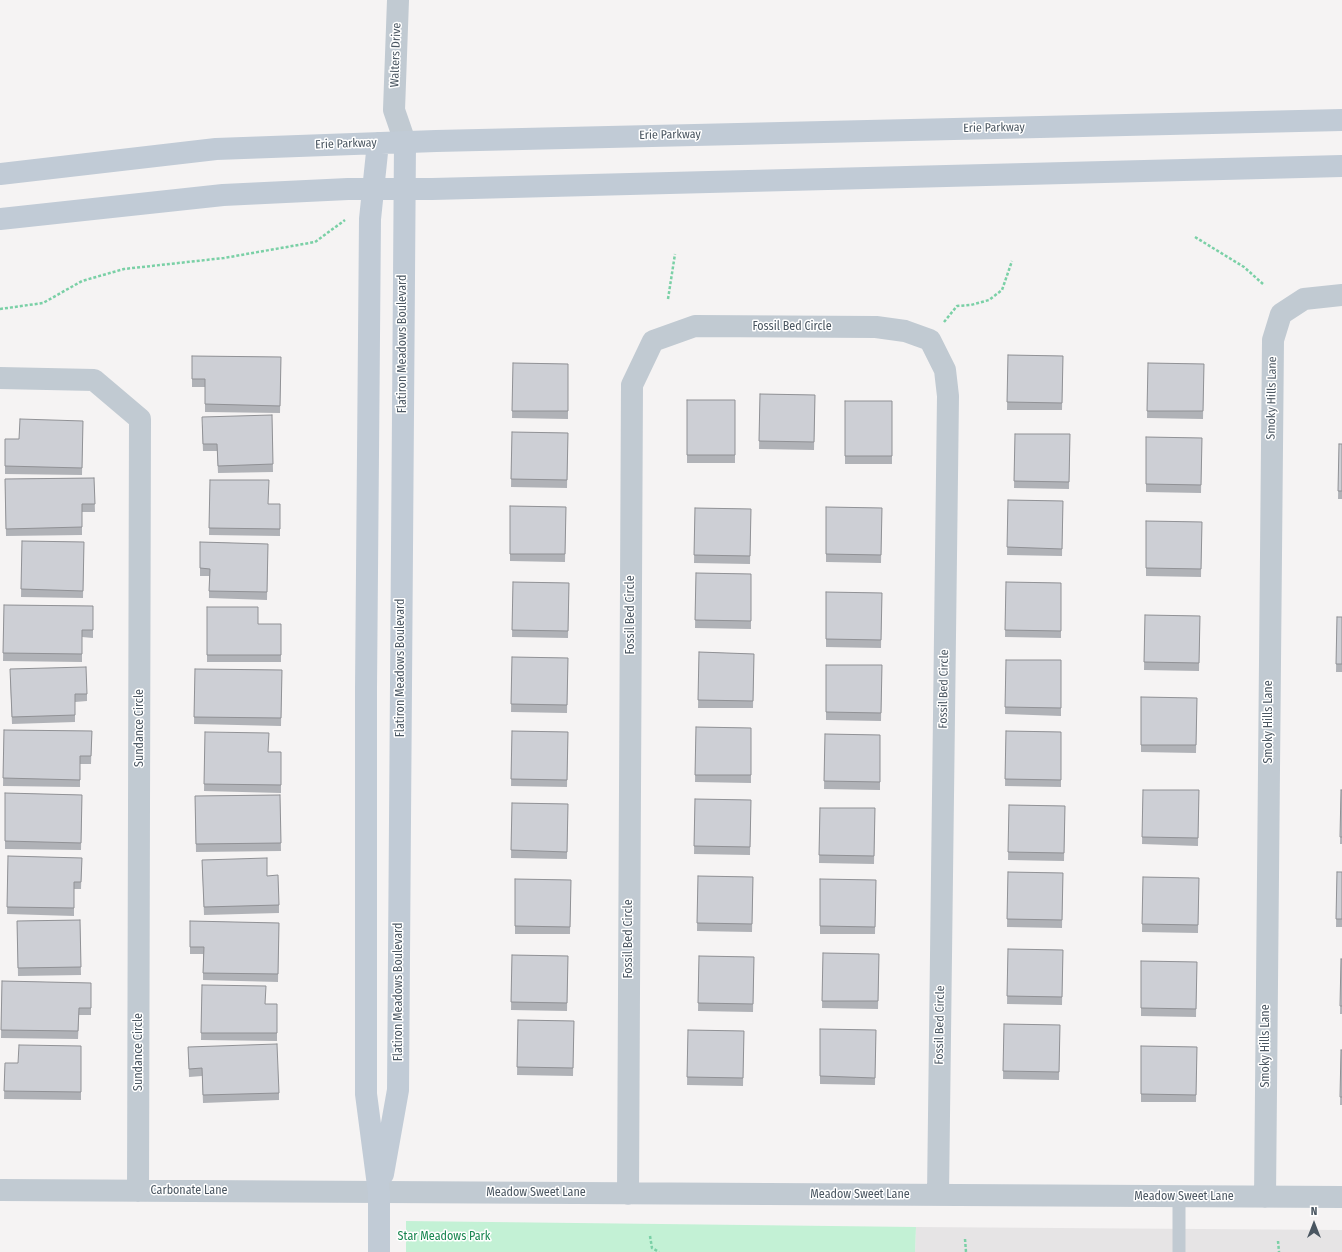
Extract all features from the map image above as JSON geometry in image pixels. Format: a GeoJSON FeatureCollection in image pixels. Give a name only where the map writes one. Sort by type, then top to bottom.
{"type":"FeatureCollection","features":[{"type":"Feature","properties":{"kind":"main road","name":"Erie Parkway"},"geometry":{"type":"LineString","coordinates":[[0,174],[216,149],[405,142],[1342,120]]}},
{"type":"Feature","properties":{"kind":"main road","name":"Flatiron Meadows Boulevard"},"geometry":{"type":"LineString","coordinates":[[379,1193],[398,1090],[405,142]]}},
{"type":"Feature","properties":{"kind":"main road","name":"Flatiron Meadows Boulevard"},"geometry":{"type":"LineString","coordinates":[[378,143],[370,220],[366,656],[366,1094],[379,1193],[379,1252]]}},
{"type":"Feature","properties":{"kind":"main road"},"geometry":{"type":"LineString","coordinates":[[0,219],[223,195],[373,189],[1342,166]]}},
{"type":"Feature","properties":{"kind":"street","name":"Walters Drive"},"geometry":{"type":"LineString","coordinates":[[398,0],[394,110],[405,142]]}},
{"type":"Feature","properties":{"kind":"street","name":"Walters Drive"},"geometry":{"type":"LineString","coordinates":[[378,143],[394,110]]}},
{"type":"Feature","properties":{"kind":"street","name":"Smoky Hills Lane"},"geometry":{"type":"LineString","coordinates":[[1264,1198],[1273,340],[1281,314],[1304,299],[1342,295]]}},
{"type":"Feature","properties":{"kind":"street","name":"Fossil Bed Circle"},"geometry":{"type":"LineString","coordinates":[[628,1194],[632,385],[653,341],[695,326],[876,327],[905,331],[930,340],[945,370],[948,396],[938,1195]]}},
{"type":"Feature","properties":{"kind":"street","name":"Sundance Circle"},"geometry":{"type":"LineString","coordinates":[[0,378],[94,380],[140,419],[138,1191]]}},
{"type":"Feature","properties":{"kind":"street","name":"Carbonate Lane"},"geometry":{"type":"LineString","coordinates":[[0,1190],[379,1193]]}},
{"type":"Feature","properties":{"kind":"street","name":"Meadow Sweet Lane"},"geometry":{"type":"LineString","coordinates":[[379,1193],[1342,1198]]}},
{"type":"Feature","properties":{"kind":"lane"},"geometry":{"type":"LineString","coordinates":[[1179,1197],[1179,1252]]}},
{"type":"Feature","properties":{"kind":"path"},"geometry":{"type":"LineString","coordinates":[[0,309],[43,303],[82,281],[124,269],[231,257],[315,242],[345,220]]}},
{"type":"Feature","properties":{"kind":"path"},"geometry":{"type":"LineString","coordinates":[[1195,237],[1244,267],[1263,284]]}},
{"type":"Feature","properties":{"kind":"path"},"geometry":{"type":"LineString","coordinates":[[668,299],[675,254]]}},
{"type":"Feature","properties":{"kind":"path"},"geometry":{"type":"LineString","coordinates":[[930,340],[957,306],[971,305],[989,300],[1002,290],[1012,261]]}},
{"type":"Feature","properties":{"kind":"path"},"geometry":{"type":"LineString","coordinates":[[650,1236],[652,1248],[658,1252]]}},
{"type":"Feature","properties":{"kind":"path"},"geometry":{"type":"LineString","coordinates":[[965,1239],[966,1252]]}},
{"type":"Feature","properties":{"kind":"path"},"geometry":{"type":"LineString","coordinates":[[1278,1241],[1279,1252]]}},
{"type":"Feature","properties":{"kind":"shaded area"},"geometry":{"type":"Polygon","coordinates":[[[916,1227],[1342,1230],[1342,1252],[915,1252],[916,1227]]]}},
{"type":"Feature","properties":{"kind":"green space","name":"Star Meadows Park"},"geometry":{"type":"Polygon","coordinates":[[[406,1221],[916,1227],[915,1252],[406,1252],[406,1221]]]}},
{"type":"Feature","properties":{"kind":"building"},"geometry":{"type":"Polygon","coordinates":[[[1008,355],[1063,356],[1062,403],[1007,402],[1008,355]]]}},
{"type":"Feature","properties":{"kind":"building"},"geometry":{"type":"Polygon","coordinates":[[[192,356],[281,357],[280,406],[205,404],[205,379],[192,379],[192,356]]]}},
{"type":"Feature","properties":{"kind":"building"},"geometry":{"type":"Polygon","coordinates":[[[513,363],[568,364],[568,411],[512,411],[513,363]]]}},
{"type":"Feature","properties":{"kind":"building"},"geometry":{"type":"Polygon","coordinates":[[[1148,363],[1204,364],[1203,411],[1147,411],[1148,363]]]}},
{"type":"Feature","properties":{"kind":"building"},"geometry":{"type":"Polygon","coordinates":[[[760,394],[815,395],[814,442],[759,441],[760,394]]]}},
{"type":"Feature","properties":{"kind":"building"},"geometry":{"type":"Polygon","coordinates":[[[687,400],[735,400],[735,455],[687,455],[687,400]]]}},
{"type":"Feature","properties":{"kind":"building"},"geometry":{"type":"Polygon","coordinates":[[[845,401],[892,401],[892,456],[845,456],[845,401]]]}},
{"type":"Feature","properties":{"kind":"building"},"geometry":{"type":"Polygon","coordinates":[[[272,415],[273,464],[218,466],[217,444],[203,444],[202,417],[272,415]]]}},
{"type":"Feature","properties":{"kind":"building"},"geometry":{"type":"Polygon","coordinates":[[[20,419],[83,421],[82,468],[5,466],[5,439],[19,439],[20,419]]]}},
{"type":"Feature","properties":{"kind":"building"},"geometry":{"type":"Polygon","coordinates":[[[512,432],[568,433],[567,480],[511,479],[512,432]]]}},
{"type":"Feature","properties":{"kind":"building"},"geometry":{"type":"Polygon","coordinates":[[[1015,434],[1070,434],[1069,482],[1014,481],[1015,434]]]}},
{"type":"Feature","properties":{"kind":"building"},"geometry":{"type":"Polygon","coordinates":[[[1146,437],[1202,438],[1201,485],[1146,484],[1146,437]]]}},
{"type":"Feature","properties":{"kind":"building"},"geometry":{"type":"Polygon","coordinates":[[[1339,444],[1342,444],[1342,491],[1338,491],[1339,444]]]}},
{"type":"Feature","properties":{"kind":"building"},"geometry":{"type":"Polygon","coordinates":[[[94,478],[95,504],[82,504],[82,527],[6,529],[5,479],[94,478]]]}},
{"type":"Feature","properties":{"kind":"building"},"geometry":{"type":"Polygon","coordinates":[[[210,480],[269,480],[268,504],[280,504],[280,529],[209,528],[210,480]]]}},
{"type":"Feature","properties":{"kind":"building"},"geometry":{"type":"Polygon","coordinates":[[[1008,500],[1063,501],[1062,549],[1007,547],[1008,500]]]}},
{"type":"Feature","properties":{"kind":"building"},"geometry":{"type":"Polygon","coordinates":[[[510,506],[566,507],[565,554],[510,554],[510,506]]]}},
{"type":"Feature","properties":{"kind":"building"},"geometry":{"type":"Polygon","coordinates":[[[826,507],[882,508],[881,555],[826,554],[826,507]]]}},
{"type":"Feature","properties":{"kind":"building"},"geometry":{"type":"Polygon","coordinates":[[[695,508],[751,509],[750,556],[694,555],[695,508]]]}},
{"type":"Feature","properties":{"kind":"building"},"geometry":{"type":"Polygon","coordinates":[[[1146,521],[1202,522],[1201,569],[1146,568],[1146,521]]]}},
{"type":"Feature","properties":{"kind":"building"},"geometry":{"type":"Polygon","coordinates":[[[22,541],[84,542],[83,591],[21,589],[22,541]]]}},
{"type":"Feature","properties":{"kind":"building"},"geometry":{"type":"Polygon","coordinates":[[[200,542],[268,544],[267,592],[209,591],[210,569],[200,568],[200,542]]]}},
{"type":"Feature","properties":{"kind":"building"},"geometry":{"type":"Polygon","coordinates":[[[696,573],[751,574],[751,621],[695,620],[696,573]]]}},
{"type":"Feature","properties":{"kind":"building"},"geometry":{"type":"Polygon","coordinates":[[[513,582],[569,583],[568,631],[512,630],[513,582]]]}},
{"type":"Feature","properties":{"kind":"building"},"geometry":{"type":"Polygon","coordinates":[[[1006,582],[1061,583],[1061,631],[1005,630],[1006,582]]]}},
{"type":"Feature","properties":{"kind":"building"},"geometry":{"type":"Polygon","coordinates":[[[826,592],[882,593],[881,640],[826,639],[826,592]]]}},
{"type":"Feature","properties":{"kind":"building"},"geometry":{"type":"Polygon","coordinates":[[[4,605],[93,606],[93,630],[82,630],[82,654],[3,653],[4,605]]]}},
{"type":"Feature","properties":{"kind":"building"},"geometry":{"type":"Polygon","coordinates":[[[207,607],[258,607],[258,624],[281,624],[281,655],[207,655],[207,607]]]}},
{"type":"Feature","properties":{"kind":"building"},"geometry":{"type":"Polygon","coordinates":[[[1145,615],[1200,616],[1199,663],[1144,662],[1145,615]]]}},
{"type":"Feature","properties":{"kind":"building"},"geometry":{"type":"Polygon","coordinates":[[[1337,617],[1342,617],[1342,664],[1336,664],[1337,617]]]}},
{"type":"Feature","properties":{"kind":"building"},"geometry":{"type":"Polygon","coordinates":[[[699,652],[754,654],[753,701],[698,700],[699,652]]]}},
{"type":"Feature","properties":{"kind":"building"},"geometry":{"type":"Polygon","coordinates":[[[512,657],[568,658],[567,705],[511,704],[512,657]]]}},
{"type":"Feature","properties":{"kind":"building"},"geometry":{"type":"Polygon","coordinates":[[[1006,660],[1061,660],[1061,708],[1005,707],[1006,660]]]}},
{"type":"Feature","properties":{"kind":"building"},"geometry":{"type":"Polygon","coordinates":[[[826,665],[882,665],[881,713],[826,712],[826,665]]]}},
{"type":"Feature","properties":{"kind":"building"},"geometry":{"type":"Polygon","coordinates":[[[86,667],[87,694],[75,694],[75,715],[12,717],[10,669],[86,667]]]}},
{"type":"Feature","properties":{"kind":"building"},"geometry":{"type":"Polygon","coordinates":[[[195,669],[282,670],[281,718],[194,717],[195,669]]]}},
{"type":"Feature","properties":{"kind":"building"},"geometry":{"type":"Polygon","coordinates":[[[1141,697],[1197,698],[1196,745],[1141,745],[1141,697]]]}},
{"type":"Feature","properties":{"kind":"building"},"geometry":{"type":"Polygon","coordinates":[[[696,727],[751,728],[751,775],[695,775],[696,727]]]}},
{"type":"Feature","properties":{"kind":"building"},"geometry":{"type":"Polygon","coordinates":[[[4,730],[92,731],[91,756],[80,756],[80,780],[3,778],[4,730]]]}},
{"type":"Feature","properties":{"kind":"building"},"geometry":{"type":"Polygon","coordinates":[[[512,731],[568,732],[567,780],[511,779],[512,731]]]}},
{"type":"Feature","properties":{"kind":"building"},"geometry":{"type":"Polygon","coordinates":[[[1006,731],[1061,732],[1061,780],[1005,779],[1006,731]]]}},
{"type":"Feature","properties":{"kind":"building"},"geometry":{"type":"Polygon","coordinates":[[[205,732],[269,733],[268,752],[281,752],[281,785],[204,784],[205,732]]]}},
{"type":"Feature","properties":{"kind":"building"},"geometry":{"type":"Polygon","coordinates":[[[825,734],[880,735],[880,782],[824,781],[825,734]]]}},
{"type":"Feature","properties":{"kind":"building"},"geometry":{"type":"Polygon","coordinates":[[[1143,790],[1199,790],[1198,838],[1142,837],[1143,790]]]}},
{"type":"Feature","properties":{"kind":"building"},"geometry":{"type":"Polygon","coordinates":[[[1341,790],[1342,837],[1340,837],[1341,790]]]}},
{"type":"Feature","properties":{"kind":"building"},"geometry":{"type":"Polygon","coordinates":[[[5,793],[82,795],[81,843],[5,841],[5,793]]]}},
{"type":"Feature","properties":{"kind":"building"},"geometry":{"type":"Polygon","coordinates":[[[280,795],[281,843],[196,844],[195,796],[280,795]]]}},
{"type":"Feature","properties":{"kind":"building"},"geometry":{"type":"Polygon","coordinates":[[[695,799],[751,800],[750,847],[694,846],[695,799]]]}},
{"type":"Feature","properties":{"kind":"building"},"geometry":{"type":"Polygon","coordinates":[[[512,803],[568,804],[567,852],[511,850],[512,803]]]}},
{"type":"Feature","properties":{"kind":"building"},"geometry":{"type":"Polygon","coordinates":[[[1009,805],[1065,806],[1064,853],[1008,852],[1009,805]]]}},
{"type":"Feature","properties":{"kind":"building"},"geometry":{"type":"Polygon","coordinates":[[[820,808],[875,808],[874,856],[819,855],[820,808]]]}},
{"type":"Feature","properties":{"kind":"building"},"geometry":{"type":"Polygon","coordinates":[[[8,856],[82,858],[81,882],[74,882],[74,908],[7,907],[8,856]]]}},
{"type":"Feature","properties":{"kind":"building"},"geometry":{"type":"Polygon","coordinates":[[[267,858],[267,876],[278,875],[279,905],[204,907],[202,860],[267,858]]]}},
{"type":"Feature","properties":{"kind":"building"},"geometry":{"type":"Polygon","coordinates":[[[1008,872],[1063,873],[1062,920],[1007,919],[1008,872]]]}},
{"type":"Feature","properties":{"kind":"building"},"geometry":{"type":"Polygon","coordinates":[[[1337,872],[1342,872],[1342,919],[1336,919],[1337,872]]]}},
{"type":"Feature","properties":{"kind":"building"},"geometry":{"type":"Polygon","coordinates":[[[698,876],[753,877],[752,924],[697,923],[698,876]]]}},
{"type":"Feature","properties":{"kind":"building"},"geometry":{"type":"Polygon","coordinates":[[[1143,877],[1199,878],[1198,925],[1142,924],[1143,877]]]}},
{"type":"Feature","properties":{"kind":"building"},"geometry":{"type":"Polygon","coordinates":[[[515,879],[571,880],[570,927],[515,926],[515,879]]]}},
{"type":"Feature","properties":{"kind":"building"},"geometry":{"type":"Polygon","coordinates":[[[820,879],[876,880],[875,927],[820,926],[820,879]]]}},
{"type":"Feature","properties":{"kind":"building"},"geometry":{"type":"Polygon","coordinates":[[[80,920],[81,967],[18,968],[17,921],[80,920]]]}},
{"type":"Feature","properties":{"kind":"building"},"geometry":{"type":"Polygon","coordinates":[[[190,921],[279,923],[278,974],[203,973],[204,947],[190,947],[190,921]]]}},
{"type":"Feature","properties":{"kind":"building"},"geometry":{"type":"Polygon","coordinates":[[[1008,949],[1063,950],[1062,997],[1007,996],[1008,949]]]}},
{"type":"Feature","properties":{"kind":"building"},"geometry":{"type":"Polygon","coordinates":[[[823,953],[879,954],[878,1001],[822,1001],[823,953]]]}},
{"type":"Feature","properties":{"kind":"building"},"geometry":{"type":"Polygon","coordinates":[[[512,955],[568,956],[567,1003],[511,1002],[512,955]]]}},
{"type":"Feature","properties":{"kind":"building"},"geometry":{"type":"Polygon","coordinates":[[[699,956],[754,957],[753,1004],[698,1003],[699,956]]]}},
{"type":"Feature","properties":{"kind":"building"},"geometry":{"type":"Polygon","coordinates":[[[1341,959],[1342,1006],[1340,1006],[1341,959]]]}},
{"type":"Feature","properties":{"kind":"building"},"geometry":{"type":"Polygon","coordinates":[[[1141,961],[1197,962],[1196,1009],[1141,1008],[1141,961]]]}},
{"type":"Feature","properties":{"kind":"building"},"geometry":{"type":"Polygon","coordinates":[[[2,981],[91,983],[91,1008],[79,1008],[78,1031],[1,1030],[2,981]]]}},
{"type":"Feature","properties":{"kind":"building"},"geometry":{"type":"Polygon","coordinates":[[[202,985],[266,986],[265,1004],[277,1004],[277,1033],[201,1033],[202,985]]]}},
{"type":"Feature","properties":{"kind":"building"},"geometry":{"type":"Polygon","coordinates":[[[518,1020],[574,1021],[573,1068],[517,1067],[518,1020]]]}},
{"type":"Feature","properties":{"kind":"building"},"geometry":{"type":"Polygon","coordinates":[[[1004,1024],[1060,1025],[1059,1072],[1003,1071],[1004,1024]]]}},
{"type":"Feature","properties":{"kind":"building"},"geometry":{"type":"Polygon","coordinates":[[[820,1029],[876,1030],[875,1078],[820,1076],[820,1029]]]}},
{"type":"Feature","properties":{"kind":"building"},"geometry":{"type":"Polygon","coordinates":[[[688,1030],[744,1031],[743,1078],[687,1077],[688,1030]]]}},
{"type":"Feature","properties":{"kind":"building"},"geometry":{"type":"Polygon","coordinates":[[[277,1044],[279,1093],[203,1095],[202,1068],[189,1069],[188,1047],[277,1044]]]}},
{"type":"Feature","properties":{"kind":"building"},"geometry":{"type":"Polygon","coordinates":[[[19,1045],[81,1046],[81,1092],[4,1091],[5,1063],[18,1063],[19,1045]]]}},
{"type":"Feature","properties":{"kind":"building"},"geometry":{"type":"Polygon","coordinates":[[[1141,1046],[1197,1047],[1196,1095],[1141,1094],[1141,1046]]]}},
{"type":"Feature","properties":{"kind":"building"},"geometry":{"type":"Polygon","coordinates":[[[1341,1050],[1342,1097],[1340,1097],[1341,1050]]]}}]}
